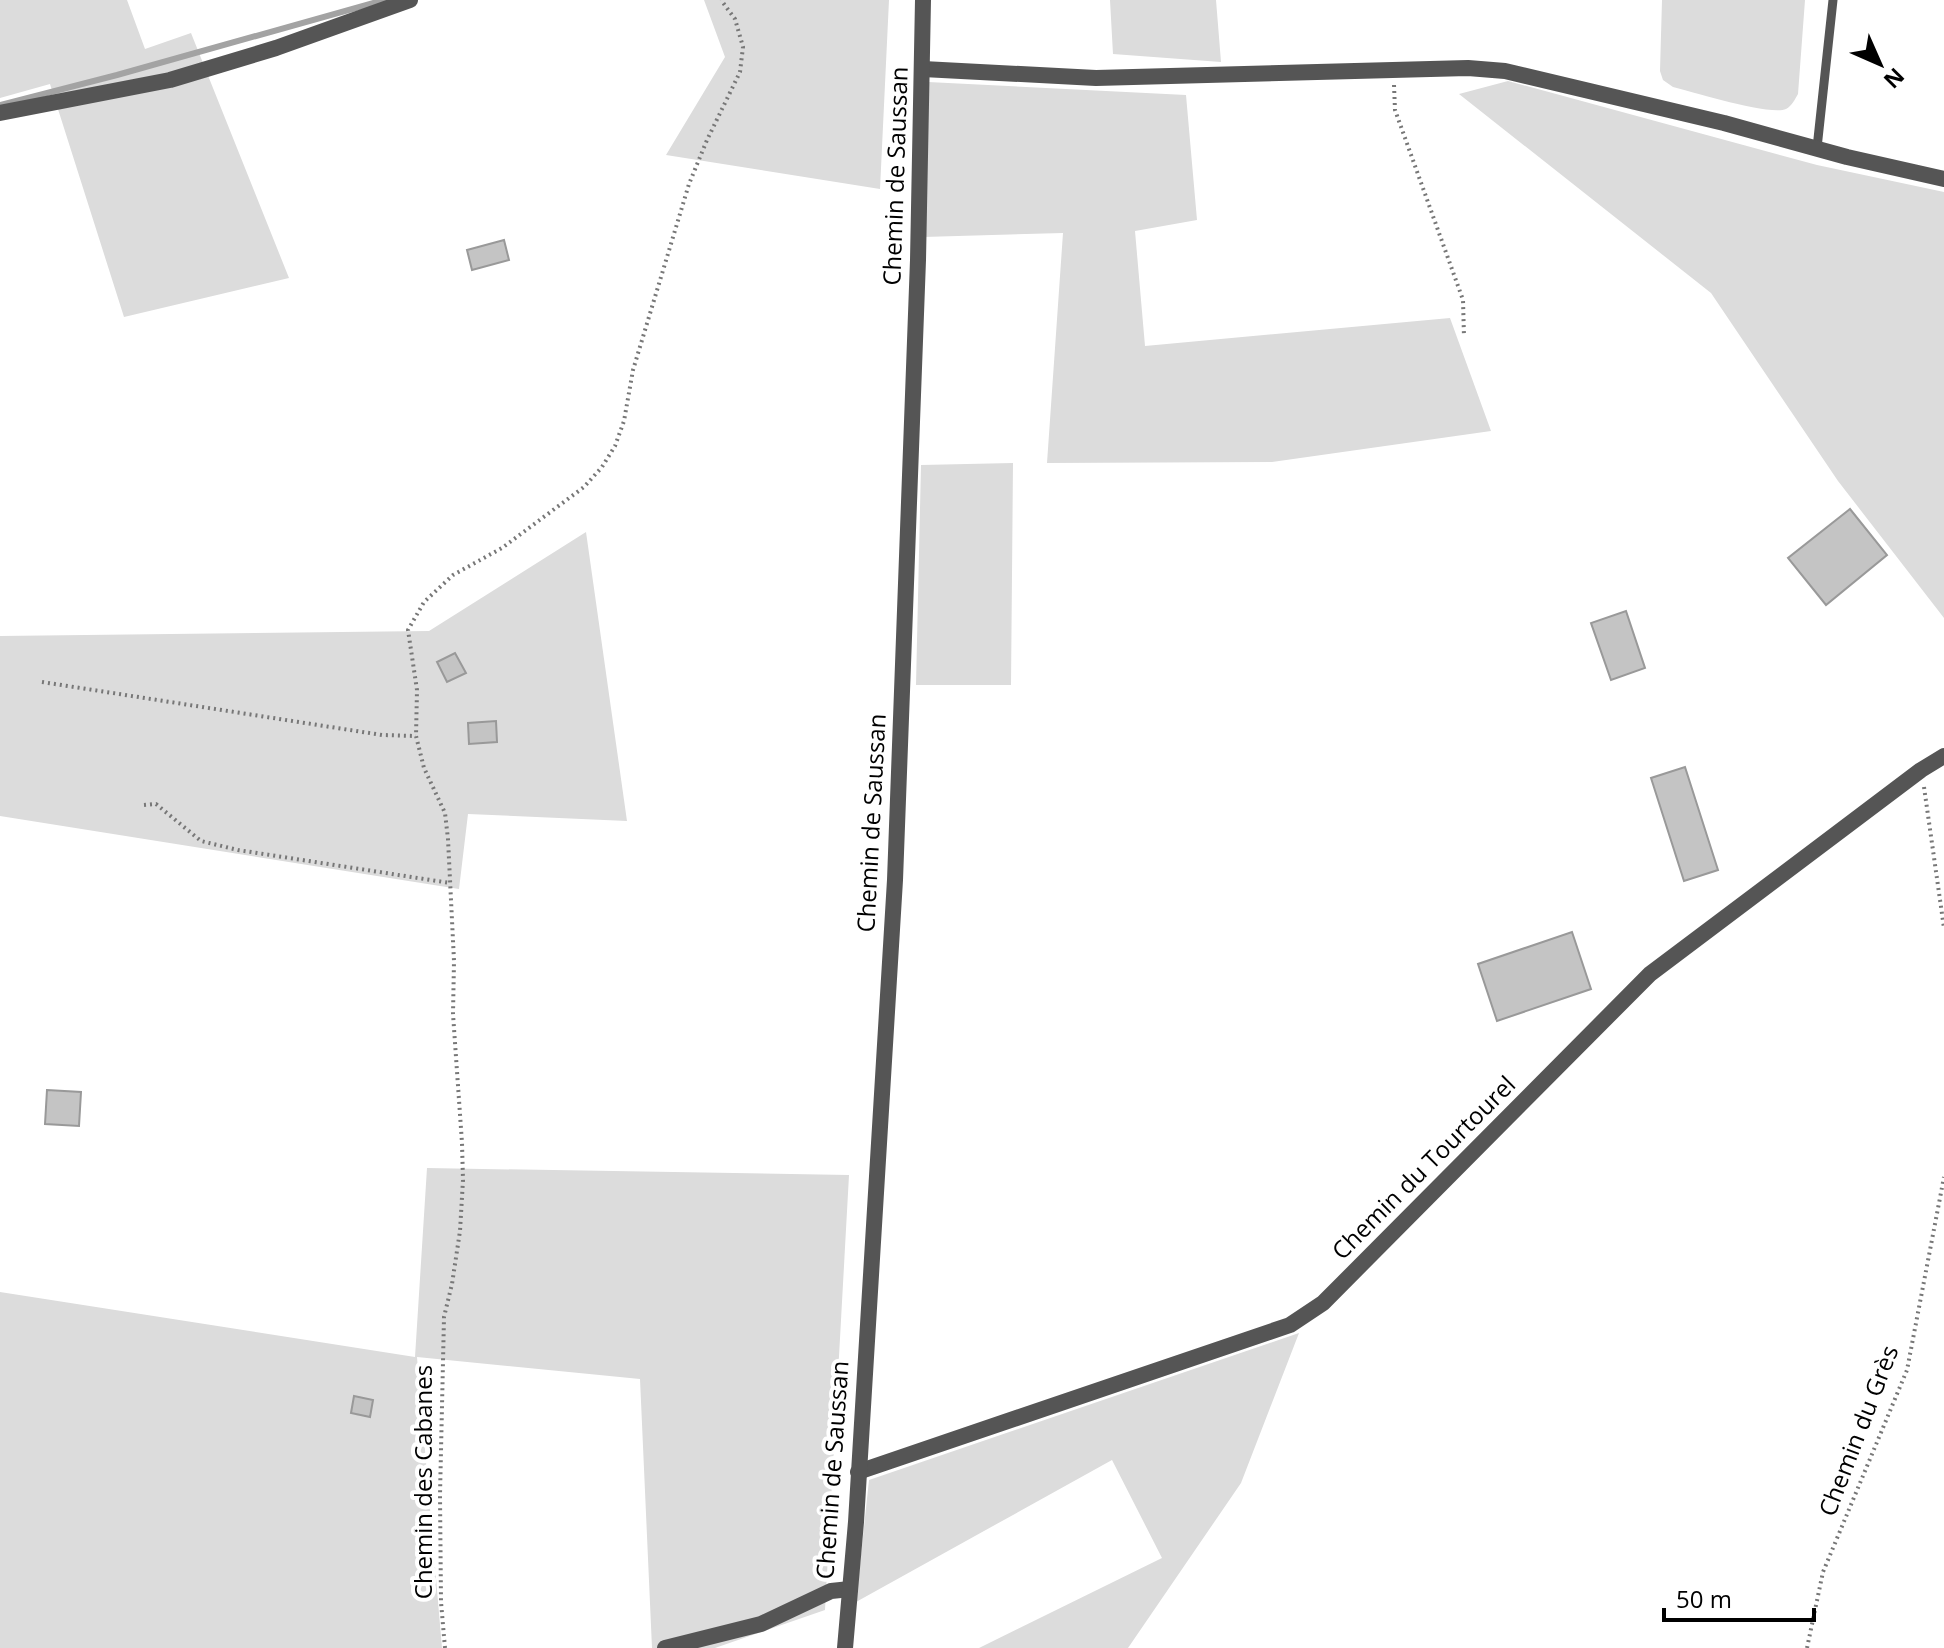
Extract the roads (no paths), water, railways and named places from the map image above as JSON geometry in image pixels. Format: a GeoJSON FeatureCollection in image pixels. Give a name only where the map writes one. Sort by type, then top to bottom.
{"type":"FeatureCollection","features":[{"type":"Feature","properties":{"kind":"street"},"geometry":{"type":"LineString","coordinates":[[0,113],[170,80],[276,48],[410,0]]}},
{"type":"Feature","properties":{"kind":"street","name":"Chemin de Saussan"},"geometry":{"type":"LineString","coordinates":[[845,1648],[895,880],[914,368],[923,0]]}},
{"type":"Feature","properties":{"kind":"street"},"geometry":{"type":"LineString","coordinates":[[923,69],[1096,78],[1468,68],[1505,71],[1944,179]]}},
{"type":"Feature","properties":{"kind":"street","name":"Chemin du Tourtourel"},"geometry":{"type":"LineString","coordinates":[[858,1472],[1290,1325],[1323,1303],[1650,974],[1921,770],[1944,756]]}},
{"type":"Feature","properties":{"kind":"street"},"geometry":{"type":"LineString","coordinates":[[665,1648],[761,1624],[831,1591],[850,1589]]}},
{"type":"Feature","properties":{"kind":"lane"},"geometry":{"type":"LineString","coordinates":[[1817,148],[1833,0]]}},
{"type":"Feature","properties":{"kind":"waterway"},"geometry":{"type":"LineString","coordinates":[[0,105],[384,0]]}}]}
